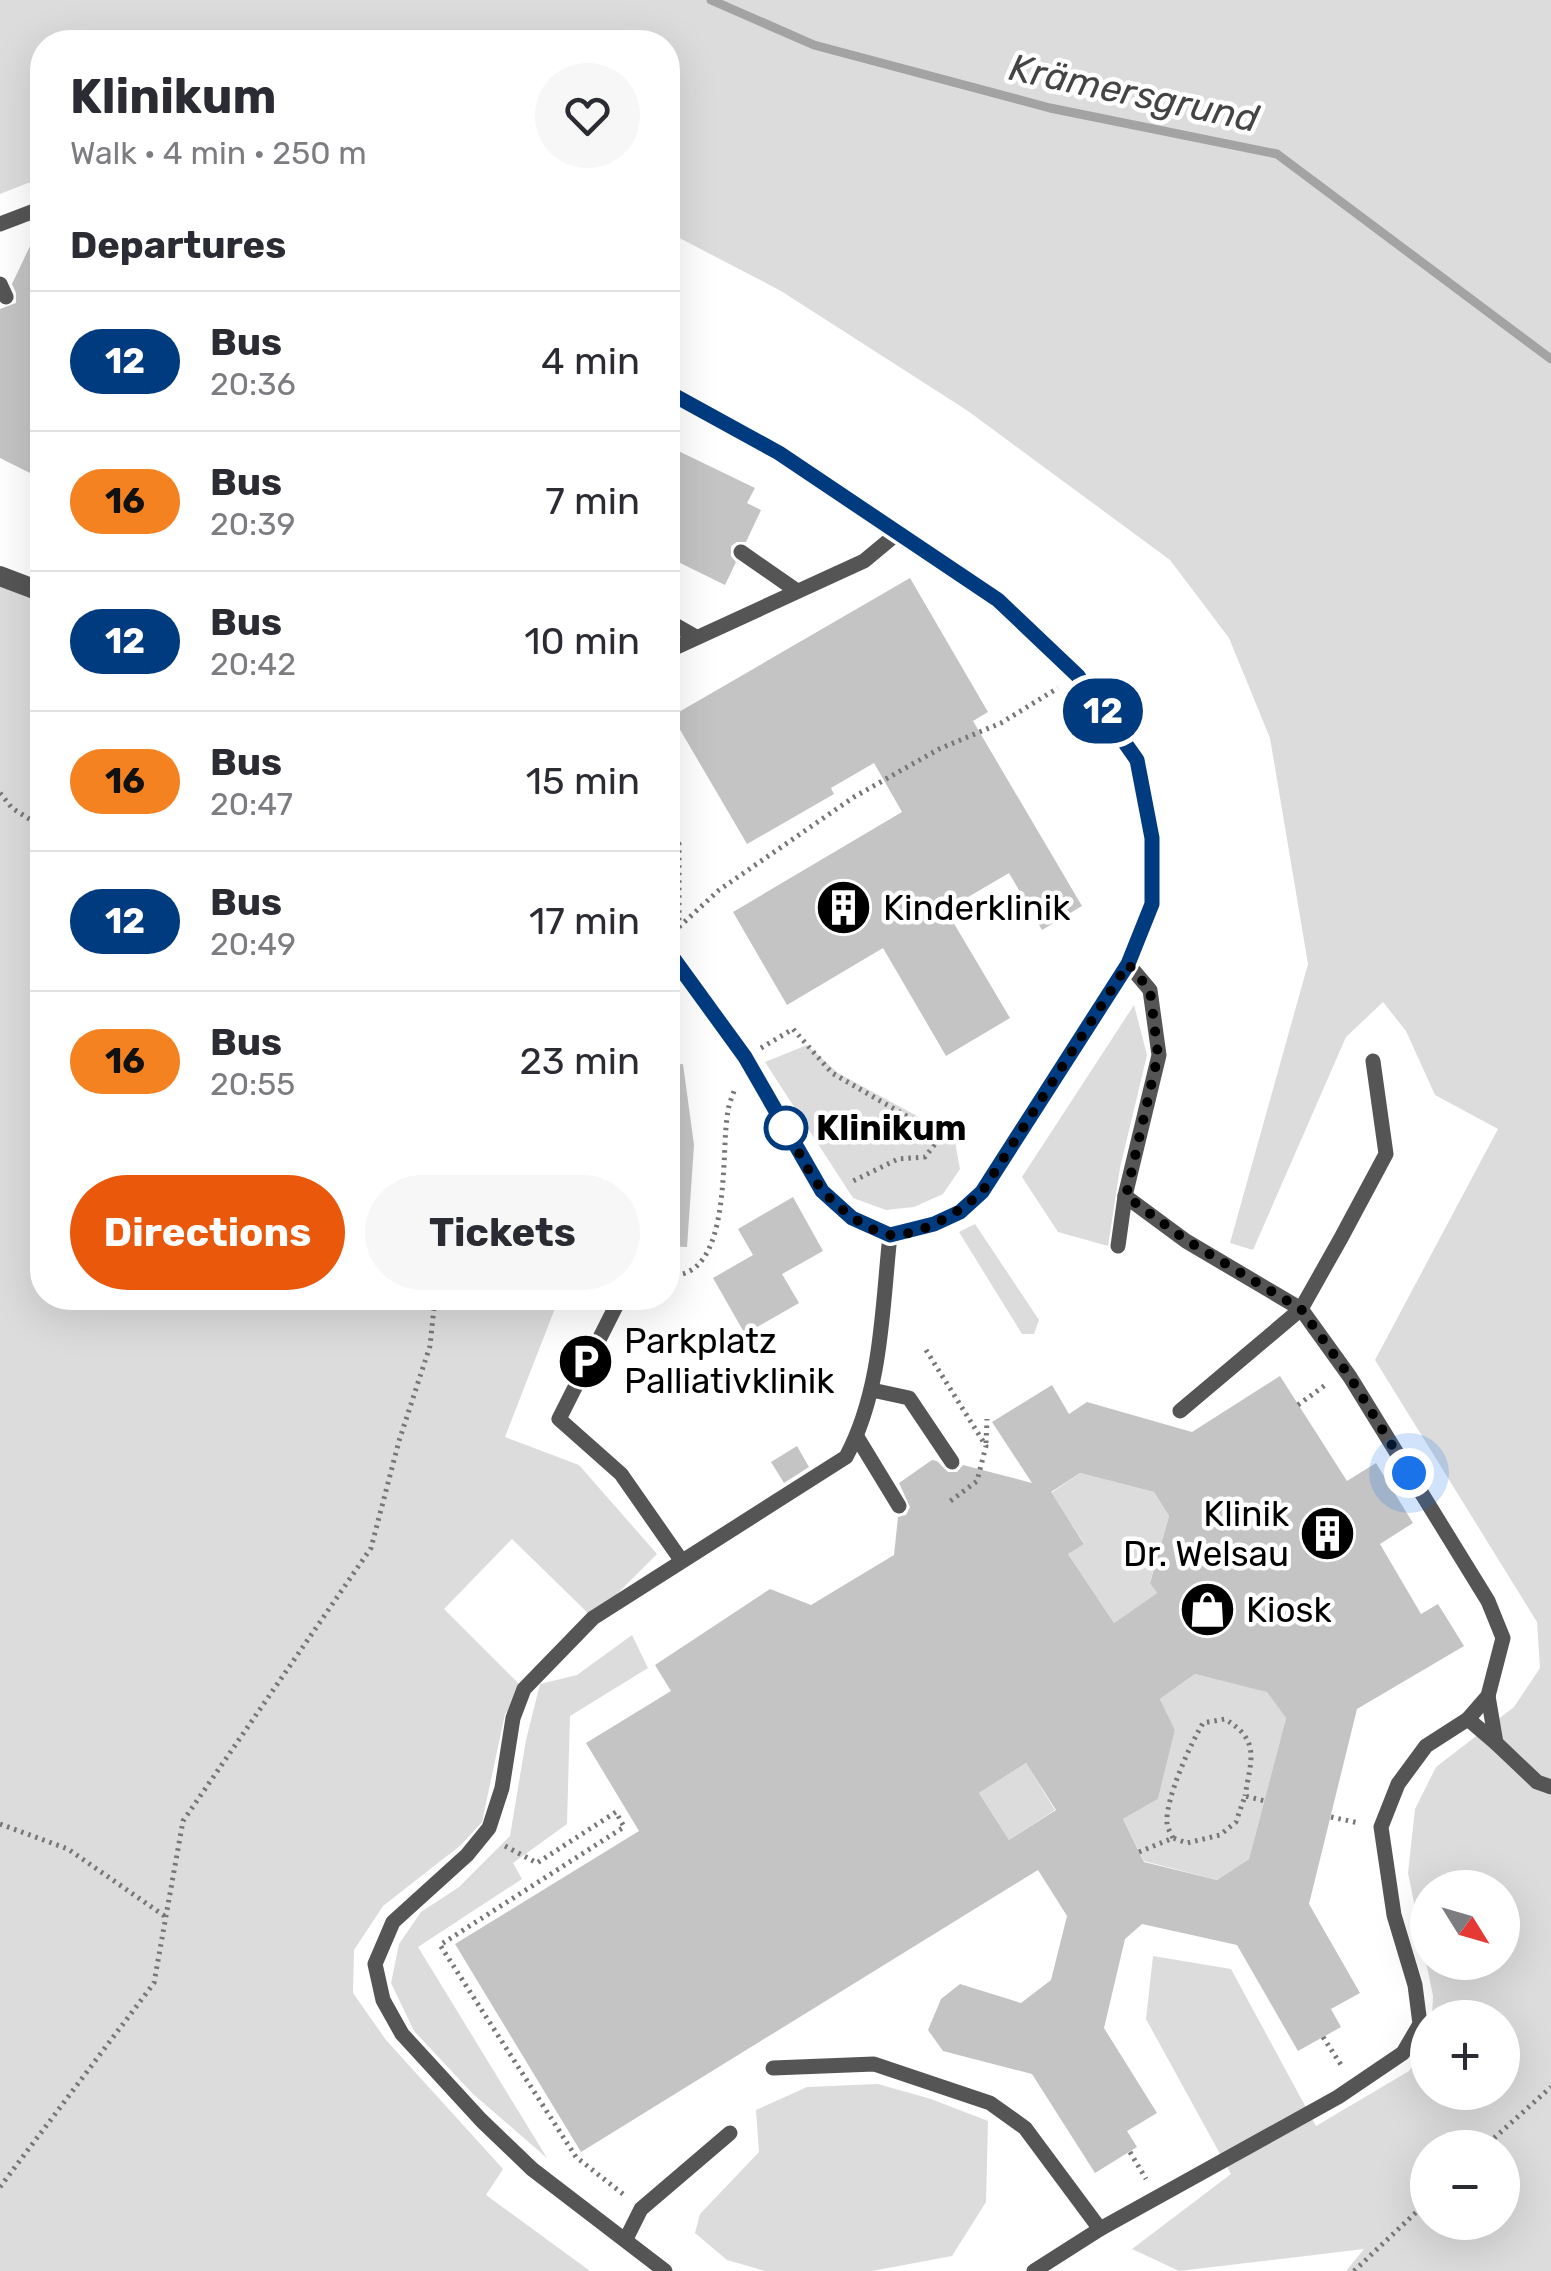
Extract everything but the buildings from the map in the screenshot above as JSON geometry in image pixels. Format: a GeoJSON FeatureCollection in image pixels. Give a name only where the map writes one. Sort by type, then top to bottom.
{"type":"FeatureCollection","features":[{"type":"Feature","properties":{"kind":"street"},"geometry":{"type":"LineString","coordinates":[[0,576],[30,587]]}},
{"type":"Feature","properties":{"kind":"street"},"geometry":{"type":"LineString","coordinates":[[680,959],[742,1053]]}},
{"type":"Feature","properties":{"kind":"lane"},"geometry":{"type":"LineString","coordinates":[[0,224],[30,213]]}},
{"type":"Feature","properties":{"kind":"lane"},"geometry":{"type":"LineString","coordinates":[[680,399],[779,453],[998,600],[1078,676],[1137,760],[1152,838],[1152,904],[1128,964],[982,1192],[960,1212],[934,1224],[890,1235],[852,1218],[822,1191],[742,1053]]}},
{"type":"Feature","properties":{"kind":"lane"},"geometry":{"type":"LineString","coordinates":[[680,645],[864,562],[898,532]]}},
{"type":"Feature","properties":{"kind":"lane"},"geometry":{"type":"LineString","coordinates":[[741,552],[796,591]]}},
{"type":"Feature","properties":{"kind":"lane"},"geometry":{"type":"LineString","coordinates":[[680,628],[696,638]]}},
{"type":"Feature","properties":{"kind":"lane"},"geometry":{"type":"LineString","coordinates":[[1118,1246],[1158,1055],[1150,990],[1128,964]]}},
{"type":"Feature","properties":{"kind":"lane"},"geometry":{"type":"LineString","coordinates":[[1180,1411],[1301,1309],[1386,1154],[1373,1061]]}},
{"type":"Feature","properties":{"kind":"lane"},"geometry":{"type":"LineString","coordinates":[[1126,1196],[1186,1240],[1301,1309],[1345,1370],[1488,1600],[1502,1638],[1488,1696],[1496,1743]]}},
{"type":"Feature","properties":{"kind":"lane"},"geometry":{"type":"LineString","coordinates":[[665,2271],[532,2169],[481,2120],[402,2034],[383,2000],[375,1964],[393,1922],[466,1855],[489,1828],[502,1788],[513,1718],[524,1689],[593,1618],[846,1458],[872,1390],[890,1235]]}},
{"type":"Feature","properties":{"kind":"lane"},"geometry":{"type":"LineString","coordinates":[[614,1310],[559,1419],[620,1474],[681,1560]]}},
{"type":"Feature","properties":{"kind":"lane"},"geometry":{"type":"LineString","coordinates":[[872,1390],[910,1398],[952,1462]]}},
{"type":"Feature","properties":{"kind":"lane"},"geometry":{"type":"LineString","coordinates":[[857,1437],[899,1506]]}},
{"type":"Feature","properties":{"kind":"lane"},"geometry":{"type":"LineString","coordinates":[[1034,2271],[1100,2229],[1354,2086],[1403,2052],[1420,2024],[1415,1985],[1394,1915],[1381,1827],[1398,1784],[1426,1746],[1468,1719],[1488,1696]]}},
{"type":"Feature","properties":{"kind":"lane"},"geometry":{"type":"LineString","coordinates":[[1468,1719],[1537,1782],[1551,1787]]}},
{"type":"Feature","properties":{"kind":"lane"},"geometry":{"type":"LineString","coordinates":[[773,2068],[874,2064],[990,2103],[1025,2128],[1100,2229]]}},
{"type":"Feature","properties":{"kind":"lane"},"geometry":{"type":"LineString","coordinates":[[626,2238],[641,2208],[730,2132]]}},
{"type":"Feature","properties":{"kind":"path"},"geometry":{"type":"LineString","coordinates":[[680,926],[719,890],[854,797],[939,749],[1001,723],[1078,676]]}},
{"type":"Feature","properties":{"kind":"path"},"geometry":{"type":"LineString","coordinates":[[0,793],[12,808],[30,819]]}},
{"type":"Feature","properties":{"kind":"path"},"geometry":{"type":"LineString","coordinates":[[680,1274],[698,1266],[721,1220],[728,1111],[742,1053],[793,1029],[832,1073],[941,1136],[925,1156],[898,1159],[864,1178],[822,1191]]}},
{"type":"Feature","properties":{"kind":"path"},"geometry":{"type":"LineString","coordinates":[[0,2187],[154,1983],[183,1820],[371,1548],[398,1440],[430,1346],[434,1310]]}},
{"type":"Feature","properties":{"kind":"path"},"geometry":{"type":"LineString","coordinates":[[926,1350],[986,1446]]}},
{"type":"Feature","properties":{"kind":"path"},"geometry":{"type":"LineString","coordinates":[[1298,1405],[1345,1370]]}},
{"type":"Feature","properties":{"kind":"path"},"geometry":{"type":"LineString","coordinates":[[949,1502],[978,1482],[987,1419]]}},
{"type":"Feature","properties":{"kind":"path"},"geometry":{"type":"LineString","coordinates":[[1139,1852],[1173,1838],[1203,1842],[1236,1822],[1253,1751],[1242,1729],[1225,1719],[1203,1723],[1189,1746],[1167,1822],[1173,1838]]}},
{"type":"Feature","properties":{"kind":"path"},"geometry":{"type":"LineString","coordinates":[[1245,1796],[1265,1800]]}},
{"type":"Feature","properties":{"kind":"path"},"geometry":{"type":"LineString","coordinates":[[507,1850],[537,1863],[616,1812],[624,1827],[440,1945],[576,2157],[641,2208]]}},
{"type":"Feature","properties":{"kind":"path"},"geometry":{"type":"LineString","coordinates":[[0,1824],[68,1849],[166,1917]]}},
{"type":"Feature","properties":{"kind":"path"},"geometry":{"type":"LineString","coordinates":[[1323,2036],[1354,2086]]}},
{"type":"Feature","properties":{"kind":"path"},"geometry":{"type":"LineString","coordinates":[[1503,2130],[1551,2087]]}},
{"type":"Feature","properties":{"kind":"path"},"geometry":{"type":"LineString","coordinates":[[1130,2152],[1157,2198]]}},
{"type":"Feature","properties":{"kind":"path"},"geometry":{"type":"LineString","coordinates":[[1354,2271],[1410,2218]]}},
{"type":"Feature","properties":{"kind":"shaded area"},"geometry":{"type":"Polygon","coordinates":[[[0,0],[1551,0],[1551,2271],[1346,2271],[1364,2249],[1179,2271],[1132,2249],[1231,2174],[1146,2019],[1153,1956],[1231,1969],[1316,2126],[1410,2069],[1410,2110],[1520,2110],[1520,2000],[1433,2000],[1430,1980],[1520,1980],[1520,1870],[1410,1870],[1410,1883],[1408,1873],[1415,1809],[1436,1767],[1514,1707],[1540,1668],[1537,1622],[1375,1360],[1498,1129],[1435,1095],[1406,1031],[1383,1002],[1346,1037],[1253,1250],[1230,1243],[1308,964],[1270,738],[1229,638],[1170,560],[968,411],[781,291],[680,238],[680,30],[30,30],[30,183],[0,194],[0,0]]]}},
{"type":"Feature","properties":{"kind":"shaded area"},"geometry":{"type":"Polygon","coordinates":[[[0,573],[30,587],[30,1310],[554,1310],[505,1437],[579,1465],[657,1554],[593,1618],[512,1539],[444,1609],[524,1689],[505,1714],[482,1822],[461,1845],[383,1906],[354,1950],[353,1993],[386,2040],[503,2169],[486,2195],[590,2271],[0,2271],[0,573]]]}},
{"type":"Feature","properties":{"kind":"shaded area"},"geometry":{"type":"Polygon","coordinates":[[[1134,1005],[1147,1055],[1120,1168],[1108,1246],[1058,1232],[1022,1177],[1134,1005]]]}},
{"type":"Feature","properties":{"kind":"shaded area"},"geometry":{"type":"Polygon","coordinates":[[[807,1045],[838,1073],[954,1136],[960,1169],[943,1194],[914,1207],[886,1210],[853,1198],[765,1062],[807,1045]]]}},
{"type":"Feature","properties":{"kind":"shaded area"},"geometry":{"type":"Polygon","coordinates":[[[975,1224],[1039,1320],[1034,1334],[1022,1334],[959,1232],[975,1224]]]}},
{"type":"Feature","properties":{"kind":"shaded area"},"geometry":{"type":"Polygon","coordinates":[[[1080,1473],[1154,1492],[1169,1516],[1150,1582],[1157,1593],[1114,1623],[1068,1554],[1084,1543],[1051,1493],[1080,1473]]]}},
{"type":"Feature","properties":{"kind":"shaded area"},"geometry":{"type":"Polygon","coordinates":[[[632,1635],[648,1668],[570,1716],[567,1824],[513,1863],[522,1879],[418,1947],[547,2158],[473,2094],[414,2031],[391,1983],[399,1944],[421,1912],[459,1887],[510,1836],[540,1684],[577,1675],[632,1635]]]}},
{"type":"Feature","properties":{"kind":"shaded area"},"geometry":{"type":"Polygon","coordinates":[[[1195,1674],[1267,1691],[1286,1718],[1249,1859],[1217,1880],[1144,1861],[1123,1819],[1158,1799],[1175,1730],[1160,1699],[1195,1674]]]}},
{"type":"Feature","properties":{"kind":"shaded area"},"geometry":{"type":"Polygon","coordinates":[[[1026,1763],[1055,1810],[1009,1840],[979,1793],[1026,1763]]]}},
{"type":"Feature","properties":{"kind":"shaded area"},"geometry":{"type":"Polygon","coordinates":[[[878,2084],[988,2121],[986,2202],[952,2256],[872,2271],[765,2271],[727,2260],[695,2233],[700,2214],[759,2152],[756,2110],[807,2087],[878,2084]]]}},
{"type":"Feature","properties":{"kind":"waterway","name":"Krämersgrund"},"geometry":{"type":"LineString","coordinates":[[711,0],[814,45],[1050,108],[1277,154],[1551,359]]}},
{"type":"Feature","properties":{"kind":"bus line","name":"12"},"geometry":{"type":"LineString","coordinates":[[680,399],[779,453],[998,600],[1078,676],[1137,760],[1152,838],[1152,904],[1128,964],[982,1192],[960,1212],[934,1224],[890,1235],[852,1218],[822,1191],[745,1057],[680,968]]}},
{"type":"Feature","properties":{"kind":"place","name":"Kinderklinik"},"geometry":{"type":"Point","coordinates":[844,908]}},
{"type":"Feature","properties":{"kind":"place","name":"Klinikum"},"geometry":{"type":"Point","coordinates":[786,1128]}},
{"type":"Feature","properties":{"kind":"place","name":"Parkplatz Palliativklinik"},"geometry":{"type":"Point","coordinates":[585,1361]}},
{"type":"Feature","properties":{"kind":"place","name":"Klinik Dr. Welsau"},"geometry":{"type":"Point","coordinates":[1328,1534]}},
{"type":"Feature","properties":{"kind":"place","name":"Kiosk"},"geometry":{"type":"Point","coordinates":[1207,1610]}},
{"type":"Feature","properties":{"kind":"route"},"geometry":{"type":"LineString","coordinates":[[786,1128],[784,1125],[822,1191],[852,1218],[890,1235],[934,1224],[960,1212],[982,1192],[1128,964],[1150,990],[1158,1055],[1126,1196],[1186,1240],[1301,1309],[1350,1377],[1409,1473]]}}]}
